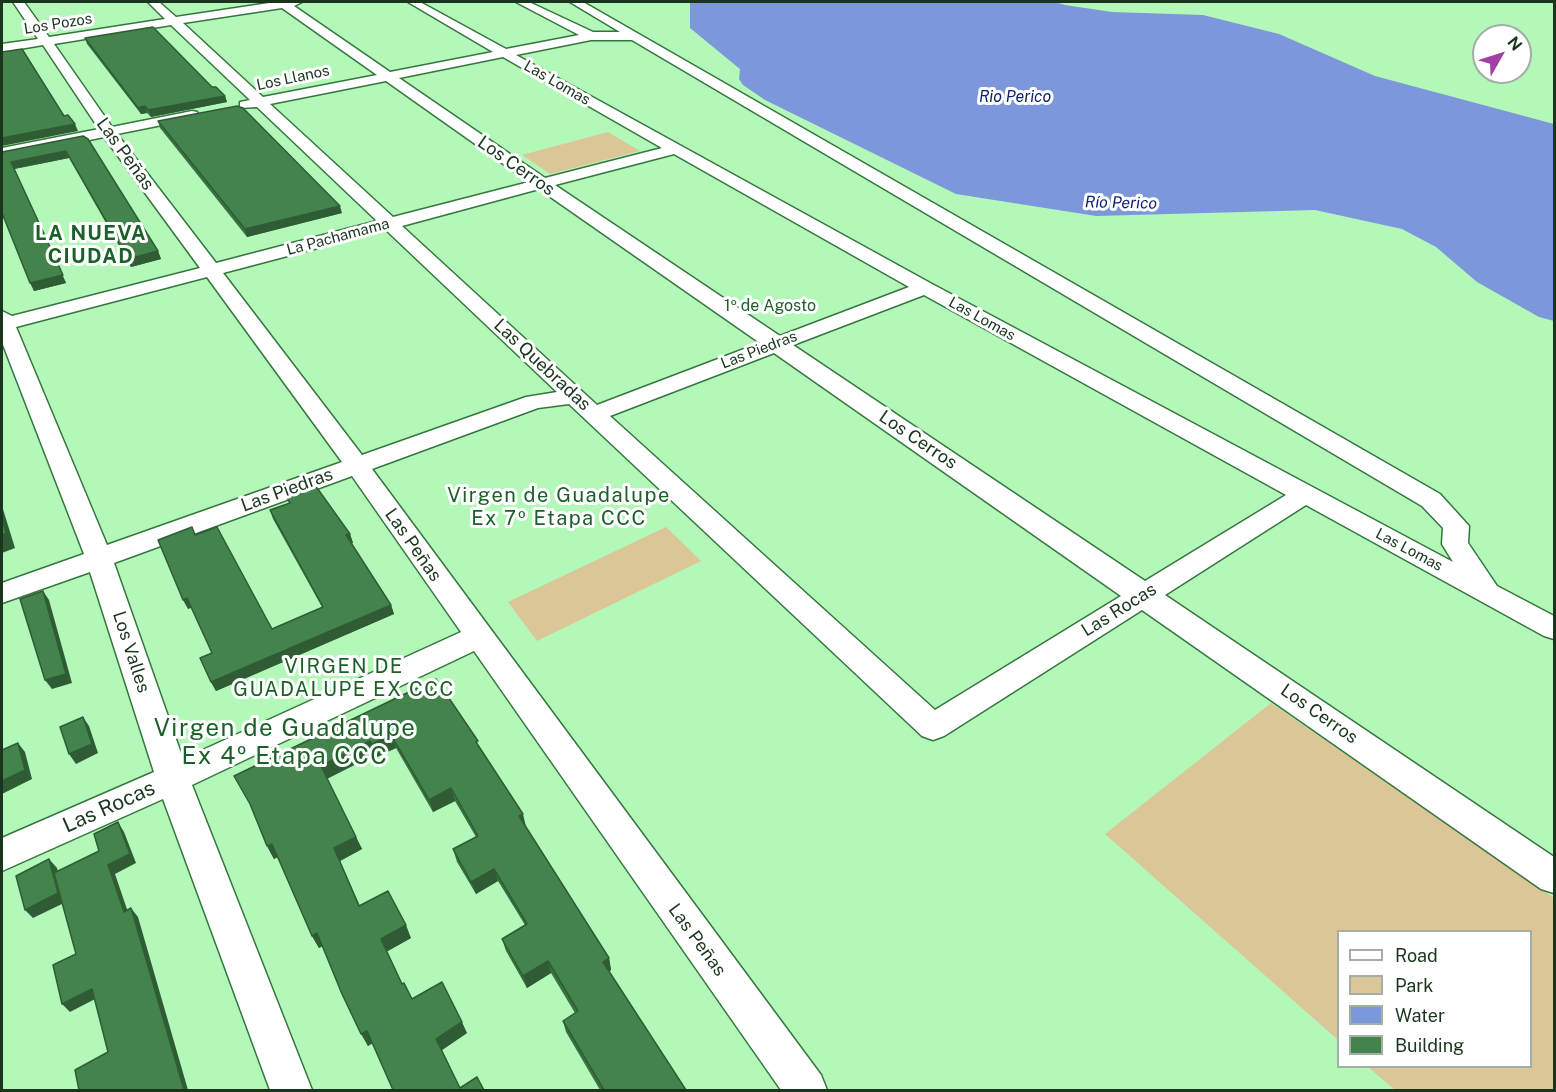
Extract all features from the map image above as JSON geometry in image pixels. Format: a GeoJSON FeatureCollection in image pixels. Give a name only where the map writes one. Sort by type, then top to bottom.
{"type":"FeatureCollection","features":[{"type":"Feature","properties":{"kind":"street","name":"Las Peñas"},"geometry":{"type":"LineString","coordinates":[[19,2],[48,41],[108,132],[357,465],[478,637],[806,1090]]}},
{"type":"Feature","properties":{"kind":"street","name":"Las Quebradas"},"geometry":{"type":"LineString","coordinates":[[153,2],[574,396],[933,727]]}},
{"type":"Feature","properties":{"kind":"street","name":"Los Pozos"},"geometry":{"type":"LineString","coordinates":[[2,48],[288,2]]}},
{"type":"Feature","properties":{"kind":"street","name":"Los Cerros"},"geometry":{"type":"LineString","coordinates":[[288,2],[540,183],[1144,594],[1554,877]]}},
{"type":"Feature","properties":{"kind":"street","name":"Las Lomas"},"geometry":{"type":"LineString","coordinates":[[413,2],[926,288],[1554,629]]}},
{"type":"Feature","properties":{"kind":"street"},"geometry":{"type":"LineString","coordinates":[[521,2],[591,36],[636,36]]}},
{"type":"Feature","properties":{"kind":"street"},"geometry":{"type":"LineString","coordinates":[[576,2],[1431,500],[1456,526],[1455,544],[1486,591]]}},
{"type":"Feature","properties":{"kind":"street","name":"Los Llanos"},"geometry":{"type":"LineString","coordinates":[[235,107],[591,36]]}},
{"type":"Feature","properties":{"kind":"street"},"geometry":{"type":"LineString","coordinates":[[2,153],[201,114]]}},
{"type":"Feature","properties":{"kind":"street","name":"La Pachamama"},"geometry":{"type":"LineString","coordinates":[[2,322],[210,271],[675,149]]}},
{"type":"Feature","properties":{"kind":"street","name":"Las Piedras"},"geometry":{"type":"LineString","coordinates":[[594,414],[926,288]]}},
{"type":"Feature","properties":{"kind":"street","name":"Los Valles"},"geometry":{"type":"LineString","coordinates":[[2,322],[99,558],[173,779],[291,1090]]}},
{"type":"Feature","properties":{"kind":"street","name":"Las Piedras"},"geometry":{"type":"LineString","coordinates":[[2,593],[534,402],[574,396]]}},
{"type":"Feature","properties":{"kind":"street","name":"Las Rocas"},"geometry":{"type":"LineString","coordinates":[[933,727],[1304,495]]}},
{"type":"Feature","properties":{"kind":"street","name":"Las Rocas"},"geometry":{"type":"LineString","coordinates":[[2,855],[173,779],[478,637]]}},
{"type":"Feature","properties":{"kind":"green space"},"geometry":{"type":"Polygon","coordinates":[[[608,132],[640,151],[550,174],[522,155],[608,132]]]}},
{"type":"Feature","properties":{"kind":"green space"},"geometry":{"type":"Polygon","coordinates":[[[666,527],[701,561],[537,641],[508,602],[666,527]]]}},
{"type":"Feature","properties":{"kind":"green space"},"geometry":{"type":"Polygon","coordinates":[[[1271,703],[1554,898],[1554,1090],[1395,1090],[1369,1068],[1532,1068],[1532,930],[1337,930],[1337,1039],[1105,834],[1271,703]]]}},
{"type":"Feature","properties":{"kind":"water","name":"Rio Perico"},"geometry":{"type":"Polygon","coordinates":[[[701,2],[1036,2],[1060,12],[1112,19],[1203,22],[1270,39],[1365,82],[1554,133],[1554,308],[1491,273],[1449,239],[1414,221],[1315,199],[1096,205],[968,187],[775,94],[753,79],[753,67],[702,28],[701,2]]]}},
{"type":"Feature","properties":{"kind":"building"},"geometry":{"type":"Polygon","coordinates":[[[153,27],[212,87],[216,87],[225,96],[148,110],[145,106],[138,108],[85,38],[153,27]]]}},
{"type":"Feature","properties":{"kind":"building"},"geometry":{"type":"Polygon","coordinates":[[[22,49],[64,116],[68,115],[75,124],[2,138],[2,52],[22,49]]]}},
{"type":"Feature","properties":{"kind":"building"},"geometry":{"type":"Polygon","coordinates":[[[237,106],[243,108],[340,206],[245,229],[158,121],[237,106]]]}},
{"type":"Feature","properties":{"kind":"building"},"geometry":{"type":"Polygon","coordinates":[[[83,136],[88,139],[158,251],[128,259],[66,151],[11,162],[63,275],[30,283],[2,213],[2,152],[83,136]]]}},
{"type":"Feature","properties":{"kind":"building"},"geometry":{"type":"Polygon","coordinates":[[[315,485],[350,534],[346,535],[391,605],[211,682],[200,658],[212,653],[187,598],[183,600],[158,540],[192,527],[195,535],[217,527],[272,629],[323,607],[270,510],[290,503],[286,496],[315,485]]]}},
{"type":"Feature","properties":{"kind":"building"},"geometry":{"type":"Polygon","coordinates":[[[2,519],[6,533],[2,535],[2,519]]]}},
{"type":"Feature","properties":{"kind":"building"},"geometry":{"type":"Polygon","coordinates":[[[43,591],[66,674],[45,680],[20,599],[43,591]]]}},
{"type":"Feature","properties":{"kind":"building"},"geometry":{"type":"Polygon","coordinates":[[[436,679],[478,741],[476,742],[523,814],[519,816],[609,958],[603,962],[686,1090],[604,1090],[563,1021],[578,1011],[548,961],[523,976],[502,939],[527,924],[494,869],[471,882],[453,849],[478,836],[451,788],[429,800],[391,735],[372,744],[370,741],[321,766],[356,837],[334,848],[359,906],[388,891],[406,925],[381,939],[402,984],[404,983],[412,999],[442,982],[462,1022],[436,1039],[460,1088],[477,1077],[484,1090],[393,1090],[367,1031],[361,1034],[317,933],[312,936],[272,844],[267,846],[250,804],[234,776],[436,679]]]}},
{"type":"Feature","properties":{"kind":"building"},"geometry":{"type":"Polygon","coordinates":[[[83,717],[92,744],[69,754],[60,727],[83,717]]]}},
{"type":"Feature","properties":{"kind":"building"},"geometry":{"type":"Polygon","coordinates":[[[18,743],[25,770],[2,781],[2,750],[18,743]]]}},
{"type":"Feature","properties":{"kind":"building"},"geometry":{"type":"Polygon","coordinates":[[[118,822],[130,854],[108,865],[124,912],[131,908],[184,1090],[79,1090],[75,1070],[108,1052],[92,989],[62,1004],[53,965],[76,954],[54,873],[99,851],[94,834],[118,822]]]}},
{"type":"Feature","properties":{"kind":"building"},"geometry":{"type":"Polygon","coordinates":[[[49,859],[58,893],[25,910],[16,876],[49,859]]]}},
{"type":"Feature","properties":{"kind":"waterway","name":"Río Perico"},"geometry":{"type":"LineString","coordinates":[[701,2],[702,28],[754,67],[753,79],[775,94],[968,187],[1096,205],[1315,199],[1414,221],[1449,239],[1491,273],[1554,308]]}},
{"type":"Feature","properties":{"kind":"waterway","name":"Río Perico"},"geometry":{"type":"LineString","coordinates":[[1036,2],[1060,12],[1112,19],[1203,22],[1270,39],[1365,82],[1554,133]]}},
{"type":"Feature","properties":{"kind":"district","name":"LA NUEVA CIUDAD"},"geometry":{"type":"Point","coordinates":[91,246]}},
{"type":"Feature","properties":{"kind":"district","name":"1º de Agosto"},"geometry":{"type":"Point","coordinates":[770,306]}},
{"type":"Feature","properties":{"kind":"district","name":"Virgen de Guadalupe Ex 7º Etapa CCC"},"geometry":{"type":"Point","coordinates":[559,508]}},
{"type":"Feature","properties":{"kind":"district","name":"VIRGEN DE GUADALUPE EX CCC"},"geometry":{"type":"Point","coordinates":[344,678]}},
{"type":"Feature","properties":{"kind":"district","name":"Virgen de Guadalupe Ex 4º Etapa CCC"},"geometry":{"type":"Point","coordinates":[285,743]}}]}
